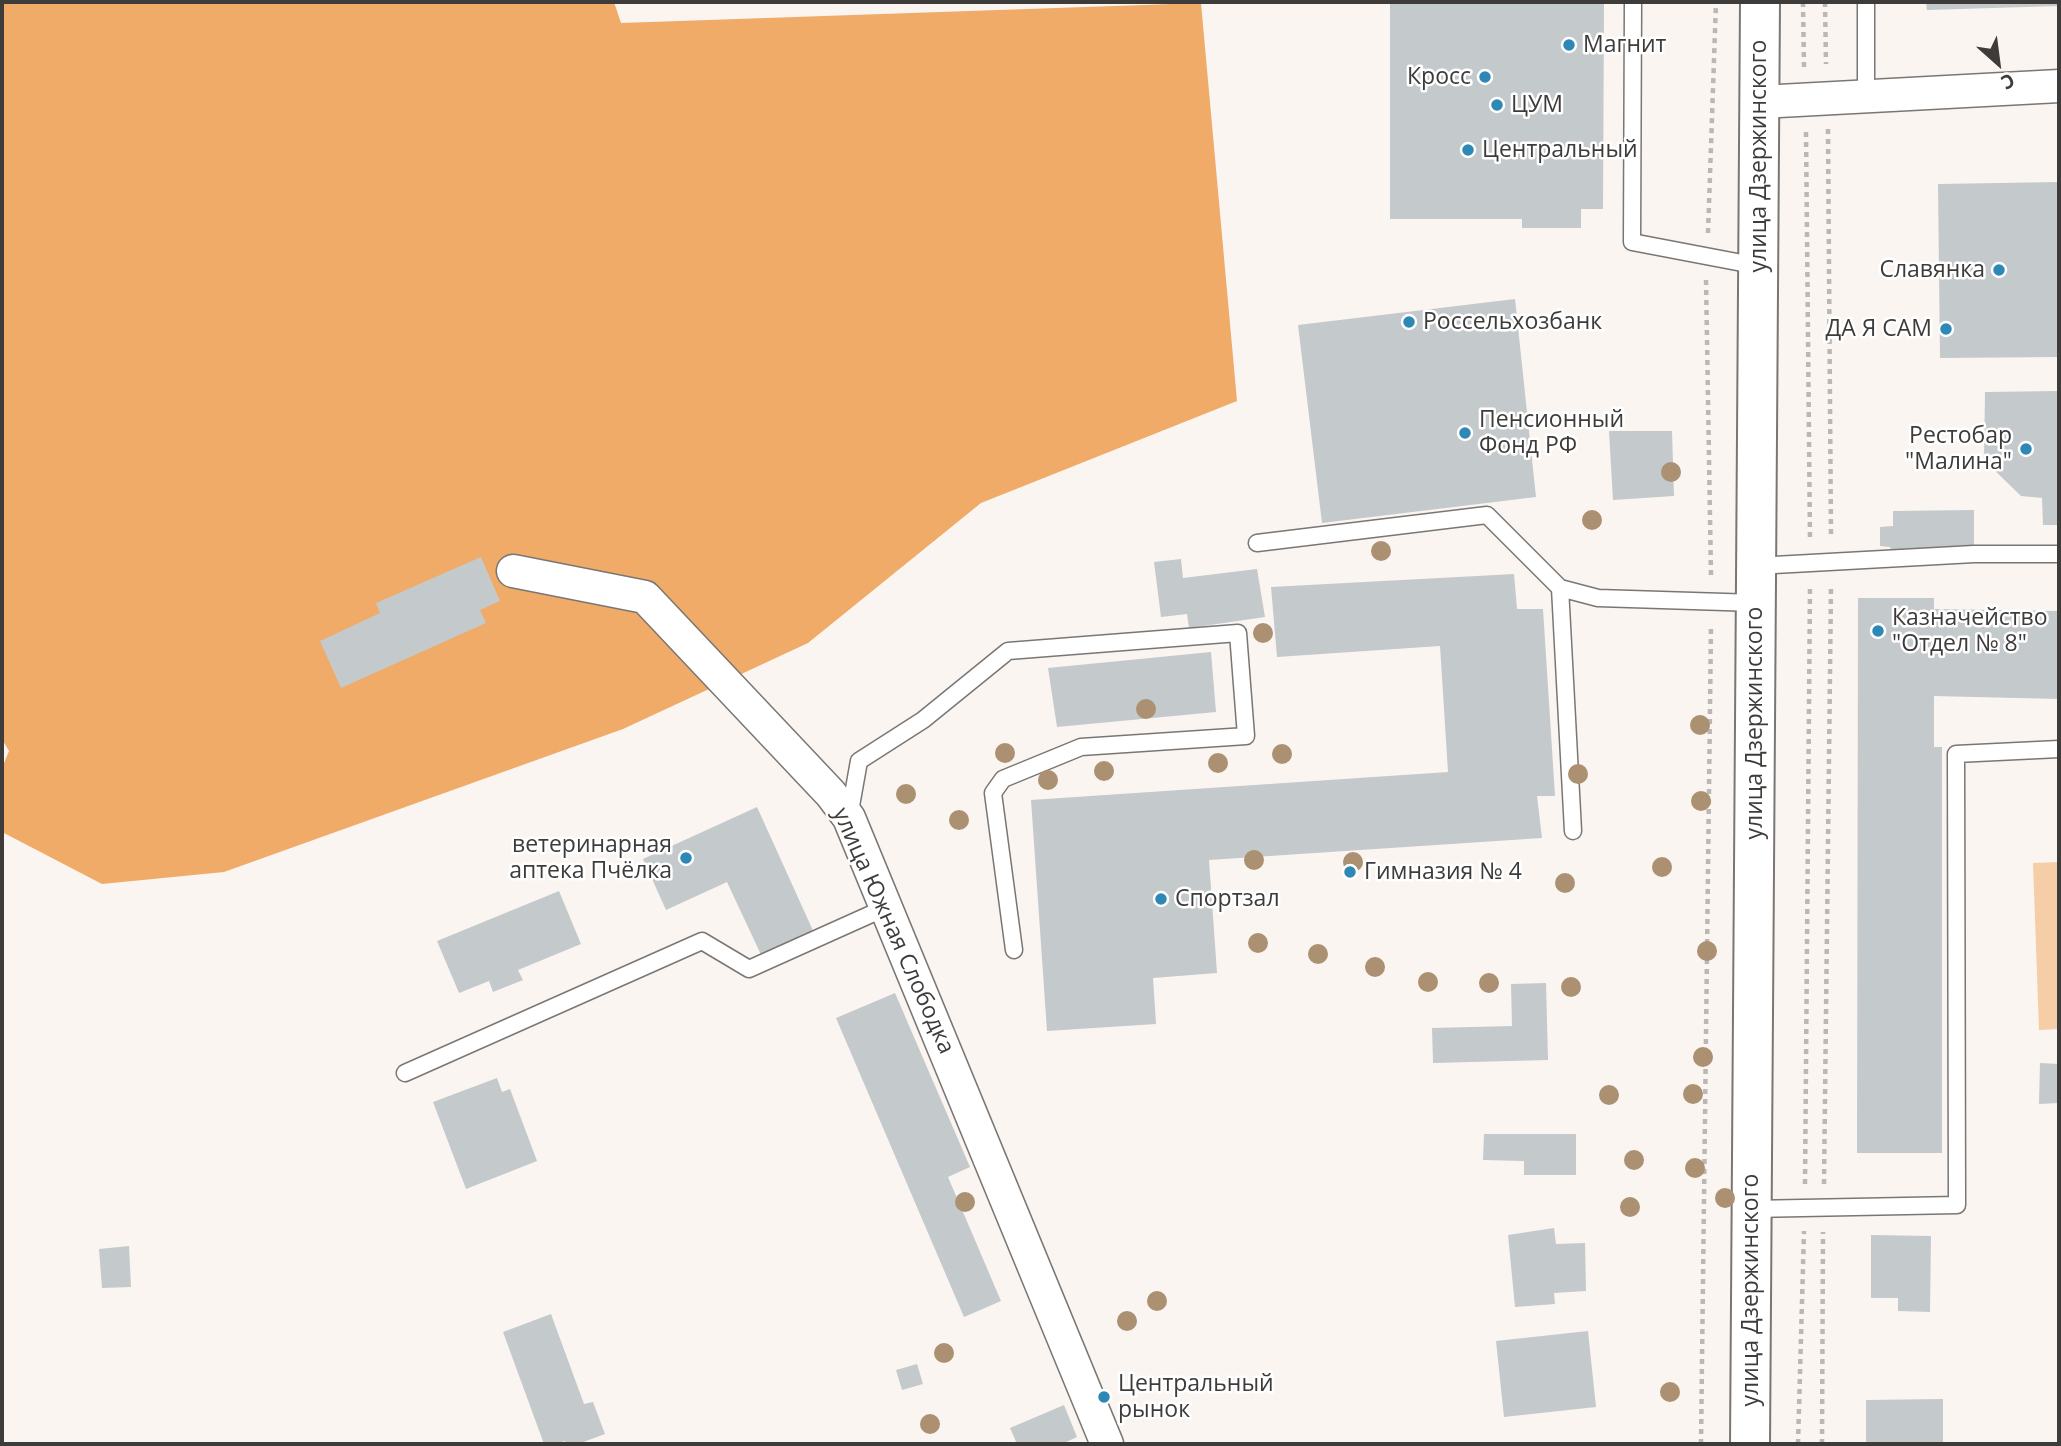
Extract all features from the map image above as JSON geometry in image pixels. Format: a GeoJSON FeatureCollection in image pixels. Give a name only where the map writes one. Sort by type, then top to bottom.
{"type":"FeatureCollection","features":[{"type":"Feature","properties":{"kind":"main road","name":"улица Дзержинского"},"geometry":{"type":"LineString","coordinates":[[1750,1444],[1760,2]]}},
{"type":"Feature","properties":{"kind":"street"},"geometry":{"type":"LineString","coordinates":[[1760,102],[2059,86]]}},
{"type":"Feature","properties":{"kind":"street","name":"улица Южная Слободка"},"geometry":{"type":"LineString","coordinates":[[513,571],[645,597],[831,794],[849,818],[1107,1444]]}},
{"type":"Feature","properties":{"kind":"lane"},"geometry":{"type":"LineString","coordinates":[[1633,2],[1632,242],[1759,267]]}},
{"type":"Feature","properties":{"kind":"lane"},"geometry":{"type":"LineString","coordinates":[[1866,2],[1866,96]]}},
{"type":"Feature","properties":{"kind":"lane"},"geometry":{"type":"LineString","coordinates":[[1257,543],[1487,515],[1560,588],[1598,598],[1756,603]]}},
{"type":"Feature","properties":{"kind":"lane"},"geometry":{"type":"LineString","coordinates":[[1756,566],[1974,554],[2059,554]]}},
{"type":"Feature","properties":{"kind":"lane"},"geometry":{"type":"LineString","coordinates":[[1560,588],[1573,831]]}},
{"type":"Feature","properties":{"kind":"lane"},"geometry":{"type":"LineString","coordinates":[[849,818],[859,761],[923,720],[1008,651],[1238,633],[1246,736],[1081,747],[1003,779],[993,793],[1014,950]]}},
{"type":"Feature","properties":{"kind":"lane"},"geometry":{"type":"LineString","coordinates":[[1751,1209],[1957,1205],[1956,754],[2059,749]]}},
{"type":"Feature","properties":{"kind":"lane"},"geometry":{"type":"LineString","coordinates":[[405,1073],[702,940],[749,969],[887,907]]}},
{"type":"Feature","properties":{"kind":"path"},"geometry":{"type":"LineString","coordinates":[[1701,1444],[1712,602],[1707,256],[1716,2]]}},
{"type":"Feature","properties":{"kind":"path"},"geometry":{"type":"LineString","coordinates":[[1803,2],[1816,99],[1831,563],[1824,1194]]}},
{"type":"Feature","properties":{"kind":"path"},"geometry":{"type":"LineString","coordinates":[[1798,1444],[1805,1208],[1807,751],[1816,99],[1825,2]]}},
{"type":"Feature","properties":{"kind":"path"},"geometry":{"type":"LineString","coordinates":[[1822,1444],[1823,1222]]}},
{"type":"Feature","properties":{"kind":"shaded area"},"geometry":{"type":"Polygon","coordinates":[[[2,2],[614,2],[621,23],[1201,3],[1237,401],[981,503],[808,643],[623,729],[224,872],[102,884],[2,832],[2,768],[9,751],[2,739],[2,2]]]}},
{"type":"Feature","properties":{"kind":"shaded area"},"geometry":{"type":"Polygon","coordinates":[[[2059,862],[2059,1029],[2039,1030],[2033,863],[2059,862]]]}},
{"type":"Feature","properties":{"kind":"building","name":"ЦУМ"},"geometry":{"type":"Polygon","coordinates":[[[1390,2],[1604,2],[1603,209],[1581,209],[1581,228],[1522,228],[1522,219],[1390,219],[1390,2]]]}},
{"type":"Feature","properties":{"kind":"building"},"geometry":{"type":"Polygon","coordinates":[[[1926,2],[2059,2],[2059,6],[1927,10],[1926,2]]]}},
{"type":"Feature","properties":{"kind":"building","name":"Славянка"},"geometry":{"type":"Polygon","coordinates":[[[2059,182],[2059,357],[1940,358],[1938,184],[2059,182]]]}},
{"type":"Feature","properties":{"kind":"building"},"geometry":{"type":"Polygon","coordinates":[[[1515,299],[1536,497],[1322,523],[1298,325],[1515,299]]]}},
{"type":"Feature","properties":{"kind":"building"},"geometry":{"type":"Polygon","coordinates":[[[2059,391],[2059,525],[2043,525],[2042,498],[2021,496],[1984,460],[1985,392],[2059,391]]]}},
{"type":"Feature","properties":{"kind":"building"},"geometry":{"type":"Polygon","coordinates":[[[1609,431],[1672,431],[1674,496],[1613,500],[1609,431]]]}},
{"type":"Feature","properties":{"kind":"building"},"geometry":{"type":"Polygon","coordinates":[[[1974,510],[1974,554],[1892,554],[1890,547],[1880,546],[1880,527],[1893,526],[1893,511],[1974,510]]]}},
{"type":"Feature","properties":{"kind":"building"},"geometry":{"type":"Polygon","coordinates":[[[481,557],[500,601],[480,610],[486,623],[341,688],[320,641],[380,613],[376,603],[481,557]]]}},
{"type":"Feature","properties":{"kind":"building"},"geometry":{"type":"Polygon","coordinates":[[[1181,559],[1183,578],[1257,569],[1265,617],[1189,628],[1187,614],[1161,617],[1154,562],[1181,559]]]}},
{"type":"Feature","properties":{"kind":"building"},"geometry":{"type":"Polygon","coordinates":[[[1514,574],[1517,609],[1543,609],[1555,796],[1537,796],[1542,838],[1209,860],[1217,973],[1153,978],[1156,1024],[1047,1031],[1031,800],[1448,772],[1440,646],[1277,657],[1271,587],[1514,574]]]}},
{"type":"Feature","properties":{"kind":"building"},"geometry":{"type":"Polygon","coordinates":[[[1858,598],[1934,598],[1934,609],[2059,611],[2059,699],[1934,696],[1934,747],[1942,747],[1942,1153],[1857,1153],[1858,598]]]}},
{"type":"Feature","properties":{"kind":"building"},"geometry":{"type":"Polygon","coordinates":[[[1211,652],[1216,712],[1057,727],[1048,668],[1211,652]]]}},
{"type":"Feature","properties":{"kind":"building"},"geometry":{"type":"Polygon","coordinates":[[[757,807],[815,935],[763,959],[727,882],[666,910],[643,859],[757,807]]]}},
{"type":"Feature","properties":{"kind":"building"},"geometry":{"type":"Polygon","coordinates":[[[559,891],[581,944],[518,970],[523,980],[493,992],[489,981],[459,993],[437,941],[559,891]]]}},
{"type":"Feature","properties":{"kind":"building"},"geometry":{"type":"Polygon","coordinates":[[[1546,983],[1548,1060],[1433,1063],[1432,1028],[1512,1026],[1511,984],[1546,983]]]}},
{"type":"Feature","properties":{"kind":"building"},"geometry":{"type":"Polygon","coordinates":[[[895,993],[970,1167],[948,1177],[1001,1301],[964,1317],[836,1018],[895,993]]]}},
{"type":"Feature","properties":{"kind":"building"},"geometry":{"type":"Polygon","coordinates":[[[2040,1063],[2059,1064],[2059,1103],[2039,1104],[2040,1063]]]}},
{"type":"Feature","properties":{"kind":"building"},"geometry":{"type":"Polygon","coordinates":[[[497,1078],[502,1092],[510,1089],[537,1161],[466,1189],[433,1102],[497,1078]]]}},
{"type":"Feature","properties":{"kind":"building"},"geometry":{"type":"Polygon","coordinates":[[[1484,1134],[1576,1134],[1576,1175],[1524,1175],[1524,1161],[1483,1160],[1484,1134]]]}},
{"type":"Feature","properties":{"kind":"building"},"geometry":{"type":"Polygon","coordinates":[[[1554,1228],[1556,1244],[1585,1243],[1586,1291],[1554,1293],[1555,1304],[1515,1307],[1508,1235],[1554,1228]]]}},
{"type":"Feature","properties":{"kind":"building"},"geometry":{"type":"Polygon","coordinates":[[[1871,1235],[1931,1236],[1930,1312],[1898,1311],[1898,1298],[1871,1298],[1871,1235]]]}},
{"type":"Feature","properties":{"kind":"building"},"geometry":{"type":"Polygon","coordinates":[[[129,1246],[131,1287],[102,1288],[99,1249],[129,1246]]]}},
{"type":"Feature","properties":{"kind":"building"},"geometry":{"type":"Polygon","coordinates":[[[551,1314],[584,1404],[593,1402],[605,1434],[578,1444],[566,1444],[565,1441],[544,1444],[503,1332],[551,1314]]]}},
{"type":"Feature","properties":{"kind":"building"},"geometry":{"type":"Polygon","coordinates":[[[1588,1331],[1596,1407],[1504,1417],[1496,1341],[1588,1331]]]}},
{"type":"Feature","properties":{"kind":"building"},"geometry":{"type":"Polygon","coordinates":[[[917,1364],[923,1384],[902,1390],[896,1370],[917,1364]]]}},
{"type":"Feature","properties":{"kind":"building"},"geometry":{"type":"Polygon","coordinates":[[[1943,1399],[1943,1444],[1866,1444],[1866,1400],[1943,1399]]]}},
{"type":"Feature","properties":{"kind":"building"},"geometry":{"type":"Polygon","coordinates":[[[1064,1405],[1077,1437],[1062,1444],[1017,1444],[1010,1428],[1064,1405]]]}},
{"type":"Feature","properties":{"kind":"place","name":"Магнит"},"geometry":{"type":"Point","coordinates":[1569,45]}},
{"type":"Feature","properties":{"kind":"place","name":"Кросс"},"geometry":{"type":"Point","coordinates":[1485,77]}},
{"type":"Feature","properties":{"kind":"place","name":"ЦУМ"},"geometry":{"type":"Point","coordinates":[1497,105]}},
{"type":"Feature","properties":{"kind":"place","name":"Центральный"},"geometry":{"type":"Point","coordinates":[1468,150]}},
{"type":"Feature","properties":{"kind":"place","name":"Славянка"},"geometry":{"type":"Point","coordinates":[1999,270]}},
{"type":"Feature","properties":{"kind":"place","name":"Россельхозбанк"},"geometry":{"type":"Point","coordinates":[1409,322]}},
{"type":"Feature","properties":{"kind":"place","name":"ДА Я САМ"},"geometry":{"type":"Point","coordinates":[1946,329]}},
{"type":"Feature","properties":{"kind":"place","name":"Пенсионный Фонд РФ"},"geometry":{"type":"Point","coordinates":[1465,433]}},
{"type":"Feature","properties":{"kind":"place","name":"Рестобар \"Малина\""},"geometry":{"type":"Point","coordinates":[2026,449]}},
{"type":"Feature","properties":{"kind":"place","name":"Казначейство \"Отдел № 8\""},"geometry":{"type":"Point","coordinates":[1878,631]}},
{"type":"Feature","properties":{"kind":"place","name":"ветеринарная аптека Пчёлка"},"geometry":{"type":"Point","coordinates":[686,858]}},
{"type":"Feature","properties":{"kind":"place","name":"Гимназия № 4"},"geometry":{"type":"Point","coordinates":[1350,872]}},
{"type":"Feature","properties":{"kind":"place","name":"Спортзал"},"geometry":{"type":"Point","coordinates":[1161,899]}},
{"type":"Feature","properties":{"kind":"place","name":"Центральный рынок"},"geometry":{"type":"Point","coordinates":[1104,1397]}}]}
